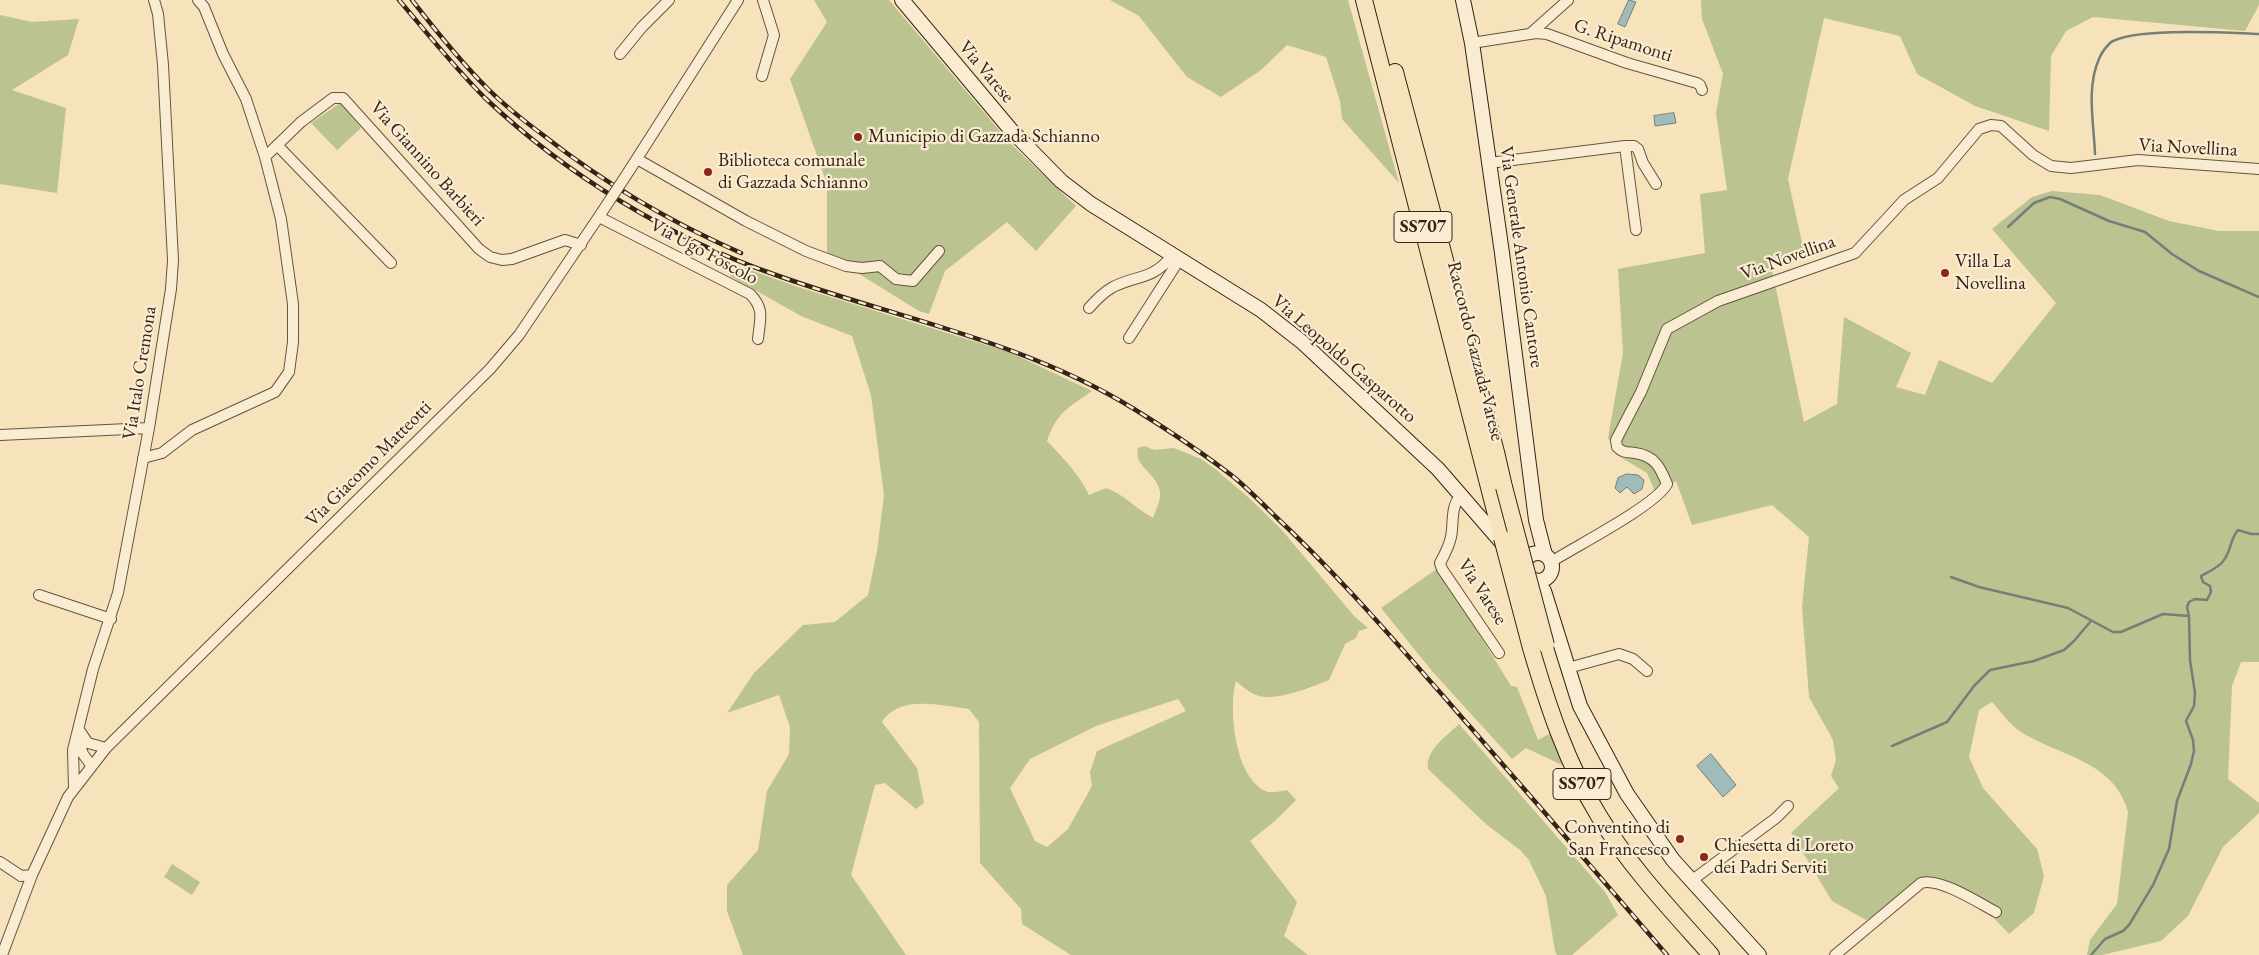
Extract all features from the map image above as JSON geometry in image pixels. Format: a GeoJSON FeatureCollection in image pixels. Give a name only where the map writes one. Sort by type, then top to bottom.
{"type":"FeatureCollection","features":[{"type":"Feature","properties":{"kind":"highway","name":"Raccordo Gazzada-Varese"},"geometry":{"type":"LineString","coordinates":[[1364,0],[1488,453],[1504,487],[1539,646],[1545,696],[1562,741],[1599,816],[1634,866],[1711,955]]}},
{"type":"Feature","properties":{"kind":"highway","name":"Raccordo Gazzada-Varese"},"geometry":{"type":"LineString","coordinates":[[1376,0],[1488,453],[1501,538],[1539,646]]}},
{"type":"Feature","properties":{"kind":"highway","name":"Raccordo Gazzada-Varese"},"geometry":{"type":"LineString","coordinates":[[1501,538],[1504,487]]}},
{"type":"Feature","properties":{"kind":"main road","name":"Via Varese"},"geometry":{"type":"LineString","coordinates":[[902,0],[1011,130],[1061,181],[1090,204]]}},
{"type":"Feature","properties":{"kind":"main road","name":"Via Generale Antonio Cantore"},"geometry":{"type":"LineString","coordinates":[[1463,0],[1472,43],[1489,163],[1536,520],[1548,559]]}},
{"type":"Feature","properties":{"kind":"main road","name":"Via Leopoldo Gasparotto"},"geometry":{"type":"LineString","coordinates":[[1090,204],[1261,310],[1302,342],[1393,425],[1438,469],[1501,538],[1527,561],[1528,576],[1542,583],[1580,706],[1627,794],[1673,860],[1759,955]]}},
{"type":"Feature","properties":{"kind":"main road","name":"Via Generale Antonio Cantore"},"geometry":{"type":"LineString","coordinates":[[1527,561],[1536,520]]}},
{"type":"Feature","properties":{"kind":"main road"},"geometry":{"type":"LineString","coordinates":[[1527,561],[1538,553],[1548,559],[1551,571],[1542,583]]}},
{"type":"Feature","properties":{"kind":"street"},"geometry":{"type":"LineString","coordinates":[[154,0],[158,14]]}},
{"type":"Feature","properties":{"kind":"street"},"geometry":{"type":"LineString","coordinates":[[158,14],[164,0]]}},
{"type":"Feature","properties":{"kind":"street"},"geometry":{"type":"LineString","coordinates":[[143,458],[162,453],[192,430],[275,392],[289,372],[293,342],[293,304],[281,219],[265,157],[246,99],[223,54],[204,7],[198,0]]}},
{"type":"Feature","properties":{"kind":"street"},"geometry":{"type":"LineString","coordinates":[[620,54],[642,27],[669,0]]}},
{"type":"Feature","properties":{"kind":"street","name":"Via Giacomo Matteotti"},"geometry":{"type":"LineString","coordinates":[[2,955],[32,875],[68,796],[91,765],[490,369],[519,335],[638,159],[738,0]]}},
{"type":"Feature","properties":{"kind":"street"},"geometry":{"type":"LineString","coordinates":[[762,76],[774,35],[763,0]]}},
{"type":"Feature","properties":{"kind":"street","name":"G. Ripamonti"},"geometry":{"type":"LineString","coordinates":[[1530,34],[1568,0]]}},
{"type":"Feature","properties":{"kind":"street","name":"Via Italo Cremona"},"geometry":{"type":"LineString","coordinates":[[74,788],[74,750],[93,670],[118,593],[149,428],[171,289],[173,260],[158,14]]}},
{"type":"Feature","properties":{"kind":"street","name":"G. Ripamonti"},"geometry":{"type":"LineString","coordinates":[[1472,43],[1530,34],[1547,34],[1627,63],[1697,83],[1702,90]]}},
{"type":"Feature","properties":{"kind":"street","name":"Via Giannino Barbieri"},"geometry":{"type":"LineString","coordinates":[[265,157],[301,122],[333,98],[343,98],[479,249],[490,257],[502,260],[512,258],[566,240],[581,245]]}},
{"type":"Feature","properties":{"kind":"street","name":"Via Novellina"},"geometry":{"type":"LineString","coordinates":[[1548,559],[1638,508],[1664,490],[1667,484],[1660,466],[1653,459],[1621,451],[1617,447],[1616,440],[1641,392],[1667,329],[1718,301],[1855,253],[1904,200],[1938,178],[1979,129],[1991,125],[2001,126],[2033,155],[2051,166],[2071,168],[2138,160],[2259,169]]}},
{"type":"Feature","properties":{"kind":"street"},"geometry":{"type":"LineString","coordinates":[[277,145],[391,263]]}},
{"type":"Feature","properties":{"kind":"street"},"geometry":{"type":"LineString","coordinates":[[1625,146],[1636,230]]}},
{"type":"Feature","properties":{"kind":"street"},"geometry":{"type":"LineString","coordinates":[[1489,163],[1634,146],[1638,149],[1643,163],[1656,184]]}},
{"type":"Feature","properties":{"kind":"street"},"geometry":{"type":"LineString","coordinates":[[638,159],[746,221],[806,252],[846,266],[862,268],[880,266],[896,279],[913,281],[939,251]]}},
{"type":"Feature","properties":{"kind":"street","name":"Via Ugo Foscolo"},"geometry":{"type":"LineString","coordinates":[[600,215],[750,294],[760,304],[758,339]]}},
{"type":"Feature","properties":{"kind":"street"},"geometry":{"type":"LineString","coordinates":[[1089,308],[1115,286],[1161,270],[1175,258]]}},
{"type":"Feature","properties":{"kind":"street"},"geometry":{"type":"LineString","coordinates":[[1129,338],[1175,258]]}},
{"type":"Feature","properties":{"kind":"street"},"geometry":{"type":"LineString","coordinates":[[0,434],[149,428]]}},
{"type":"Feature","properties":{"kind":"street","name":"Via Varese"},"geometry":{"type":"LineString","coordinates":[[1461,495],[1454,503],[1451,537],[1447,552],[1440,563],[1442,569],[1499,653]]}},
{"type":"Feature","properties":{"kind":"street"},"geometry":{"type":"LineString","coordinates":[[39,595],[111,619]]}},
{"type":"Feature","properties":{"kind":"street"},"geometry":{"type":"LineString","coordinates":[[1568,668],[1619,654],[1633,659],[1647,671]]}},
{"type":"Feature","properties":{"kind":"street"},"geometry":{"type":"LineString","coordinates":[[78,733],[88,743],[106,748]]}},
{"type":"Feature","properties":{"kind":"street"},"geometry":{"type":"LineString","coordinates":[[78,733],[83,754],[91,765]]}},
{"type":"Feature","properties":{"kind":"street"},"geometry":{"type":"LineString","coordinates":[[1691,881],[1776,818],[1788,806]]}},
{"type":"Feature","properties":{"kind":"street"},"geometry":{"type":"LineString","coordinates":[[0,862],[21,876],[32,875]]}},
{"type":"Feature","properties":{"kind":"street"},"geometry":{"type":"LineString","coordinates":[[1835,955],[1921,883],[1928,880],[1996,912]]}},
{"type":"Feature","properties":{"kind":"green space"},"geometry":{"type":"Polygon","coordinates":[[[814,0],[889,0],[1010,143],[1076,206],[1036,251],[1007,222],[945,271],[929,314],[919,311],[827,254],[827,184],[790,79],[827,22],[814,0]]]}},
{"type":"Feature","properties":{"kind":"green space"},"geometry":{"type":"Polygon","coordinates":[[[1110,0],[1348,0],[1399,183],[1342,119],[1340,101],[1326,57],[1287,45],[1261,70],[1221,97],[1187,77],[1139,16],[1110,0]]]}},
{"type":"Feature","properties":{"kind":"green space"},"geometry":{"type":"Polygon","coordinates":[[[1701,0],[2259,0],[2259,5],[2245,31],[2093,17],[2066,31],[2051,56],[2049,131],[1975,106],[1917,74],[1900,36],[1824,18],[1788,179],[1805,256],[1771,265],[1804,422],[1837,404],[1844,317],[1911,353],[1896,387],[1925,395],[1939,360],[1992,383],[2056,303],[1992,229],[2032,197],[2052,191],[2100,195],[2169,221],[2219,231],[2259,231],[2259,662],[2241,662],[2232,686],[2228,779],[2259,803],[2259,813],[2223,847],[2188,916],[2161,941],[2102,955],[2087,955],[2090,940],[2117,904],[2128,812],[2121,795],[2111,781],[2084,762],[2021,732],[2009,722],[1992,702],[1979,710],[1969,757],[1983,788],[2037,849],[2044,876],[2034,913],[2009,934],[1972,895],[1924,885],[1866,920],[1832,901],[1791,833],[1839,788],[1831,776],[1836,760],[1833,740],[1809,697],[1802,607],[1809,537],[1772,505],[1692,525],[1676,481],[1656,494],[1647,473],[1617,455],[1608,438],[1623,353],[1618,269],[1705,253],[1700,194],[1727,190],[1716,113],[1723,74],[1702,19],[1701,0]]]}},
{"type":"Feature","properties":{"kind":"green space"},"geometry":{"type":"Polygon","coordinates":[[[0,15],[32,22],[79,19],[68,55],[12,90],[66,108],[57,193],[0,184],[0,15]]]}},
{"type":"Feature","properties":{"kind":"green space"},"geometry":{"type":"Polygon","coordinates":[[[340,103],[361,128],[337,150],[311,123],[340,103]]]}},
{"type":"Feature","properties":{"kind":"green space"},"geometry":{"type":"Polygon","coordinates":[[[736,265],[798,287],[1009,352],[1092,391],[1059,417],[1047,441],[1065,460],[1089,495],[1106,488],[1119,494],[1153,518],[1159,503],[1160,492],[1157,483],[1141,464],[1137,454],[1138,448],[1145,446],[1154,450],[1174,448],[1201,459],[1249,498],[1281,529],[1354,616],[1368,628],[1359,631],[1356,638],[1345,644],[1329,680],[1275,697],[1253,694],[1236,681],[1233,709],[1234,726],[1241,759],[1248,774],[1257,785],[1268,792],[1287,790],[1296,800],[1276,820],[1250,841],[1297,902],[1284,936],[1308,955],[1071,955],[1022,924],[1021,909],[980,863],[979,722],[969,709],[922,704],[899,708],[890,713],[882,722],[917,768],[924,803],[916,809],[885,783],[875,785],[851,875],[906,955],[743,955],[727,911],[727,885],[758,850],[767,791],[789,754],[790,727],[779,695],[727,713],[754,673],[803,625],[835,622],[868,595],[877,551],[884,495],[871,395],[852,336],[801,316],[730,276],[736,265]],[[1178,699],[1096,726],[1030,759],[1010,788],[1035,841],[1047,847],[1068,829],[1092,786],[1090,772],[1097,751],[1186,711],[1178,699]]]}},
{"type":"Feature","properties":{"kind":"green space"},"geometry":{"type":"Polygon","coordinates":[[[1438,568],[1511,686],[1517,687],[1538,740],[1551,733],[1564,766],[1526,748],[1512,759],[1432,671],[1381,608],[1438,568]]]}},
{"type":"Feature","properties":{"kind":"green space"},"geometry":{"type":"Polygon","coordinates":[[[1459,724],[1605,892],[1618,915],[1572,955],[1557,955],[1555,951],[1546,896],[1529,860],[1520,850],[1487,825],[1428,769],[1428,762],[1433,750],[1459,724]]]}},
{"type":"Feature","properties":{"kind":"green space"},"geometry":{"type":"Polygon","coordinates":[[[172,864],[200,882],[192,895],[164,877],[172,864]]]}},
{"type":"Feature","properties":{"kind":"water"},"geometry":{"type":"Polygon","coordinates":[[[1629,0],[1636,2],[1625,27],[1618,24],[1629,0]]]}},
{"type":"Feature","properties":{"kind":"water"},"geometry":{"type":"Polygon","coordinates":[[[1674,113],[1676,123],[1655,126],[1654,116],[1674,113]]]}},
{"type":"Feature","properties":{"kind":"water"},"geometry":{"type":"Polygon","coordinates":[[[1627,474],[1638,475],[1644,480],[1642,489],[1634,494],[1627,487],[1620,493],[1615,488],[1618,478],[1627,474]]]}},
{"type":"Feature","properties":{"kind":"water"},"geometry":{"type":"Polygon","coordinates":[[[1711,754],[1736,785],[1723,797],[1697,766],[1711,754]]]}},
{"type":"Feature","properties":{"kind":"waterway"},"geometry":{"type":"LineString","coordinates":[[2095,154],[2092,106],[2093,82],[2099,59],[2110,43],[2121,38],[2159,33],[2259,34]]}},
{"type":"Feature","properties":{"kind":"waterway"},"geometry":{"type":"LineString","coordinates":[[2008,227],[2034,203],[2050,197],[2060,199],[2109,221],[2145,232],[2172,254],[2199,271],[2259,297]]}},
{"type":"Feature","properties":{"kind":"waterway"},"geometry":{"type":"LineString","coordinates":[[1951,577],[1979,587],[2068,608],[2113,632],[2121,632],[2163,614],[2189,616],[2187,607],[2189,602],[2195,599],[2207,600],[2211,592],[2210,586],[2203,582],[2201,576],[2222,563],[2238,530],[2259,534]]}},
{"type":"Feature","properties":{"kind":"waterway"},"geometry":{"type":"LineString","coordinates":[[2091,955],[2105,939],[2123,931],[2129,925],[2153,885],[2169,849],[2177,801],[2194,751],[2193,740],[2186,721],[2194,706],[2195,693],[2190,660],[2189,617]]}},
{"type":"Feature","properties":{"kind":"waterway"},"geometry":{"type":"LineString","coordinates":[[1892,746],[1947,722],[1974,686],[1990,670],[2034,661],[2064,650],[2091,621]]}},
{"type":"Feature","properties":{"kind":"railway"},"geometry":{"type":"LineString","coordinates":[[399,0],[485,98],[549,153],[621,202],[697,243],[776,275],[959,333],[1049,365],[1092,385],[1134,409],[1185,442],[1235,478],[1318,559],[1399,646],[1667,955]]}},
{"type":"Feature","properties":{"kind":"railway"},"geometry":{"type":"LineString","coordinates":[[412,0],[448,46],[501,101],[566,153],[663,215],[741,253]]}},
{"type":"Feature","properties":{"kind":"place","name":"Municipio di Gazzada Schianno"},"geometry":{"type":"Point","coordinates":[858,137]}},
{"type":"Feature","properties":{"kind":"place","name":"Biblioteca comunale di Gazzada Schianno"},"geometry":{"type":"Point","coordinates":[708,172]}},
{"type":"Feature","properties":{"kind":"place","name":"Villa La Novellina"},"geometry":{"type":"Point","coordinates":[1945,273]}},
{"type":"Feature","properties":{"kind":"place","name":"Conventino di San Francesco"},"geometry":{"type":"Point","coordinates":[1680,839]}},
{"type":"Feature","properties":{"kind":"place","name":"Chiesetta di Loreto dei Padri Serviti"},"geometry":{"type":"Point","coordinates":[1704,857]}}]}
